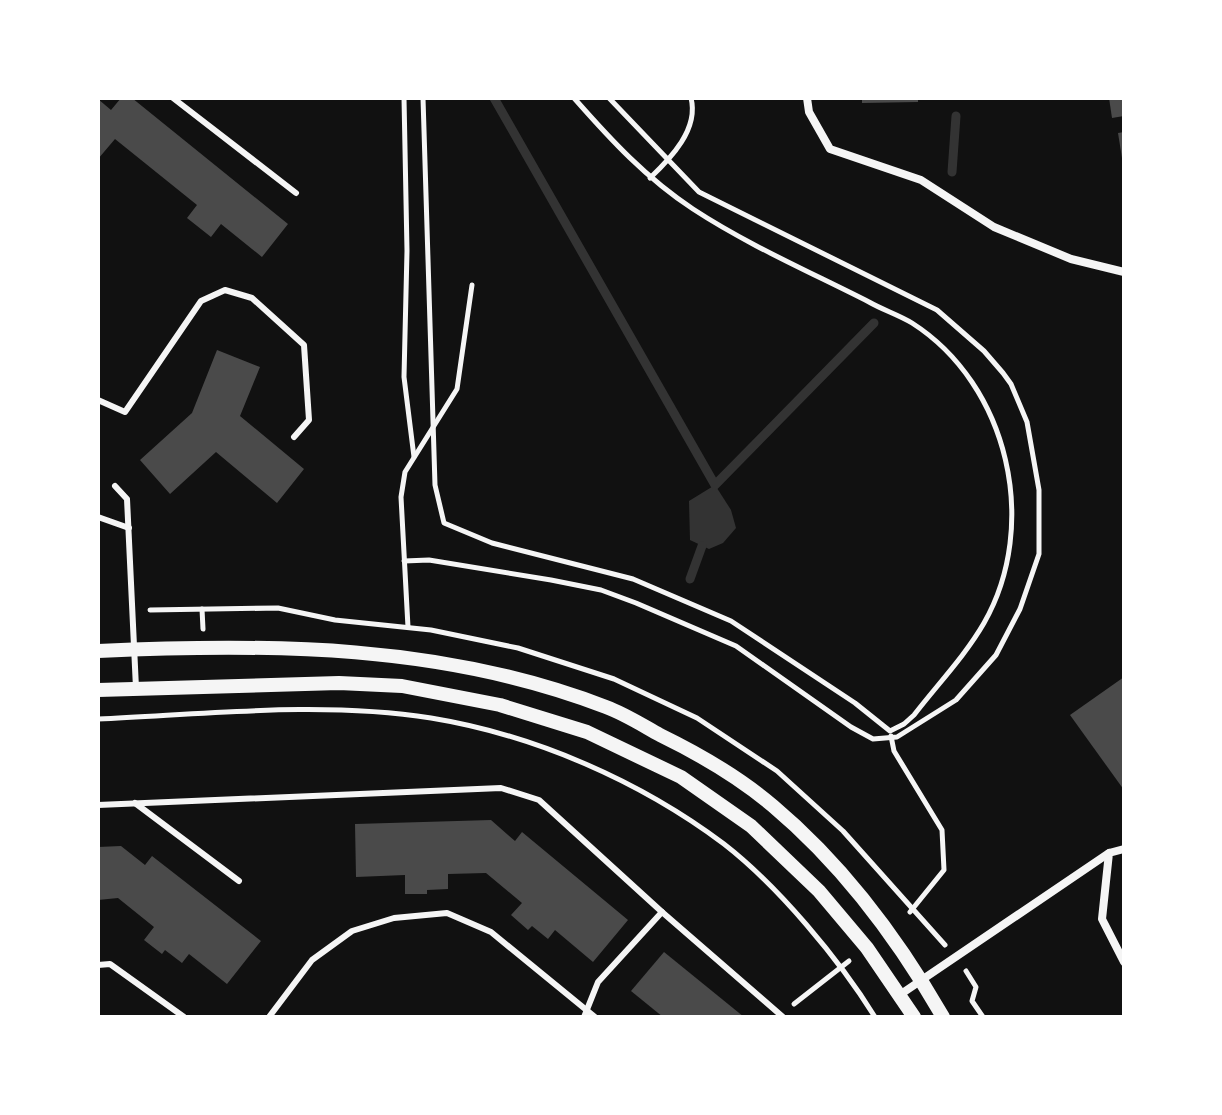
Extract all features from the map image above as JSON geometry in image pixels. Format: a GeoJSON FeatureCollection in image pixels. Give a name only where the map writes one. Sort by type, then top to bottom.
{"type":"FeatureCollection","features":[{"type":"Feature","properties":{"kind":"street"},"geometry":{"type":"LineString","coordinates":[[807,98],[809,112],[830,149],[921,180],[994,227],[1071,259],[1124,272]]}},
{"type":"Feature","properties":{"kind":"street"},"geometry":{"type":"LineString","coordinates":[[98,651],[259,647],[339,650],[429,659],[518,678],[608,708],[698,754],[772,805],[841,872],[921,980],[943,1017]]}},
{"type":"Feature","properties":{"kind":"street"},"geometry":{"type":"LineString","coordinates":[[98,690],[339,683],[402,686],[500,705],[587,732],[681,777],[751,826],[819,891],[867,948],[914,1017]]}},
{"type":"Feature","properties":{"kind":"street"},"geometry":{"type":"LineString","coordinates":[[901,994],[1109,853],[1124,849]]}},
{"type":"Feature","properties":{"kind":"street"},"geometry":{"type":"LineString","coordinates":[[1109,853],[1102,919],[1124,962]]}},
{"type":"Feature","properties":{"kind":"lane"},"geometry":{"type":"LineString","coordinates":[[173,98],[296,193]]}},
{"type":"Feature","properties":{"kind":"lane"},"geometry":{"type":"LineString","coordinates":[[98,400],[125,412],[201,301],[225,290],[252,298],[304,345],[309,420],[294,437]]}},
{"type":"Feature","properties":{"kind":"lane"},"geometry":{"type":"LineString","coordinates":[[115,486],[127,499],[136,688]]}},
{"type":"Feature","properties":{"kind":"lane"},"geometry":{"type":"LineString","coordinates":[[98,517],[129,528]]}},
{"type":"Feature","properties":{"kind":"lane"},"geometry":{"type":"LineString","coordinates":[[98,805],[501,788],[539,800],[782,1016]]}},
{"type":"Feature","properties":{"kind":"lane"},"geometry":{"type":"LineString","coordinates":[[135,803],[239,881]]}},
{"type":"Feature","properties":{"kind":"lane"},"geometry":{"type":"LineString","coordinates":[[584,1017],[598,982],[662,912]]}},
{"type":"Feature","properties":{"kind":"lane"},"geometry":{"type":"LineString","coordinates":[[269,1017],[312,960],[352,931],[394,918],[447,913],[491,932],[595,1017]]}},
{"type":"Feature","properties":{"kind":"lane"},"geometry":{"type":"LineString","coordinates":[[98,965],[110,964],[184,1017]]}},
{"type":"Feature","properties":{"kind":"path"},"geometry":{"type":"LineString","coordinates":[[404,98],[407,251],[404,377],[414,457]]}},
{"type":"Feature","properties":{"kind":"path"},"geometry":{"type":"LineString","coordinates":[[423,98],[435,485],[444,523],[492,543],[633,579],[731,621],[855,703],[897,737],[956,700],[996,655],[1020,609],[1039,554],[1039,490],[1027,422],[1011,384],[984,351],[937,310],[699,192],[609,98]]}},
{"type":"Feature","properties":{"kind":"path"},"geometry":{"type":"LineString","coordinates":[[404,561],[429,560],[601,590],[736,646],[851,727],[873,739],[891,734],[914,715],[983,624],[1001,585],[1011,545],[1013,503],[1007,465],[995,426],[978,390],[948,352],[912,323],[695,210],[628,159],[574,98]]}},
{"type":"Feature","properties":{"kind":"path"},"geometry":{"type":"LineString","coordinates":[[650,178],[685,138],[691,98]]}},
{"type":"Feature","properties":{"kind":"path"},"geometry":{"type":"LineString","coordinates":[[408,627],[401,497],[405,472],[457,389],[472,285]]}},
{"type":"Feature","properties":{"kind":"path"},"geometry":{"type":"LineString","coordinates":[[202,609],[202,625]]}},
{"type":"Feature","properties":{"kind":"path"},"geometry":{"type":"LineString","coordinates":[[891,734],[894,751],[942,830],[944,870],[906,916]]}},
{"type":"Feature","properties":{"kind":"path"},"geometry":{"type":"LineString","coordinates":[[782,1016],[855,956]]}},
{"type":"Feature","properties":{"kind":"path"},"geometry":{"type":"LineString","coordinates":[[971,978],[976,987],[972,1001],[983,1017]]}},
{"type":"Feature","properties":{"kind":"shaded area"},"geometry":{"type":"Polygon","coordinates":[[[715,485],[731,510],[736,528],[723,543],[709,549],[690,540],[689,501],[715,485]]]}},
{"type":"Feature","properties":{"kind":"building"},"geometry":{"type":"Polygon","coordinates":[[[121,98],[132,98],[288,224],[262,257],[221,224],[211,237],[187,218],[197,205],[115,139],[98,159],[98,99],[111,110],[121,98]]]}},
{"type":"Feature","properties":{"kind":"building"},"geometry":{"type":"Polygon","coordinates":[[[862,98],[918,98],[918,102],[862,103],[862,98]]]}},
{"type":"Feature","properties":{"kind":"building"},"geometry":{"type":"Polygon","coordinates":[[[1109,98],[1124,98],[1124,116],[1112,118],[1109,98]]]}},
{"type":"Feature","properties":{"kind":"building"},"geometry":{"type":"Polygon","coordinates":[[[1124,132],[1124,158],[1122,158],[1118,133],[1124,132]]]}},
{"type":"Feature","properties":{"kind":"building"},"geometry":{"type":"Polygon","coordinates":[[[217,350],[260,367],[240,416],[304,469],[277,503],[216,452],[170,494],[140,460],[192,413],[217,350]]]}},
{"type":"Feature","properties":{"kind":"building"},"geometry":{"type":"Polygon","coordinates":[[[1124,677],[1124,790],[1070,715],[1124,677]]]}},
{"type":"Feature","properties":{"kind":"building"},"geometry":{"type":"Polygon","coordinates":[[[491,820],[515,841],[522,832],[628,920],[593,962],[555,930],[548,939],[532,926],[528,930],[511,915],[522,903],[486,873],[448,874],[448,889],[427,890],[427,894],[405,894],[405,875],[356,877],[355,824],[491,820]]]}},
{"type":"Feature","properties":{"kind":"building"},"geometry":{"type":"Polygon","coordinates":[[[121,846],[145,865],[152,856],[261,941],[227,984],[189,954],[182,963],[165,950],[162,954],[144,940],[154,927],[118,898],[98,900],[98,847],[121,846]]]}},
{"type":"Feature","properties":{"kind":"building"},"geometry":{"type":"Polygon","coordinates":[[[664,952],[744,1017],[663,1017],[631,991],[664,952]]]}},
{"type":"Feature","properties":{"kind":"waterway"},"geometry":{"type":"LineString","coordinates":[[494,98],[715,485],[874,323]]}},
{"type":"Feature","properties":{"kind":"waterway"},"geometry":{"type":"LineString","coordinates":[[952,172],[956,116]]}},
{"type":"Feature","properties":{"kind":"waterway"},"geometry":{"type":"LineString","coordinates":[[690,579],[702,546]]}}]}
